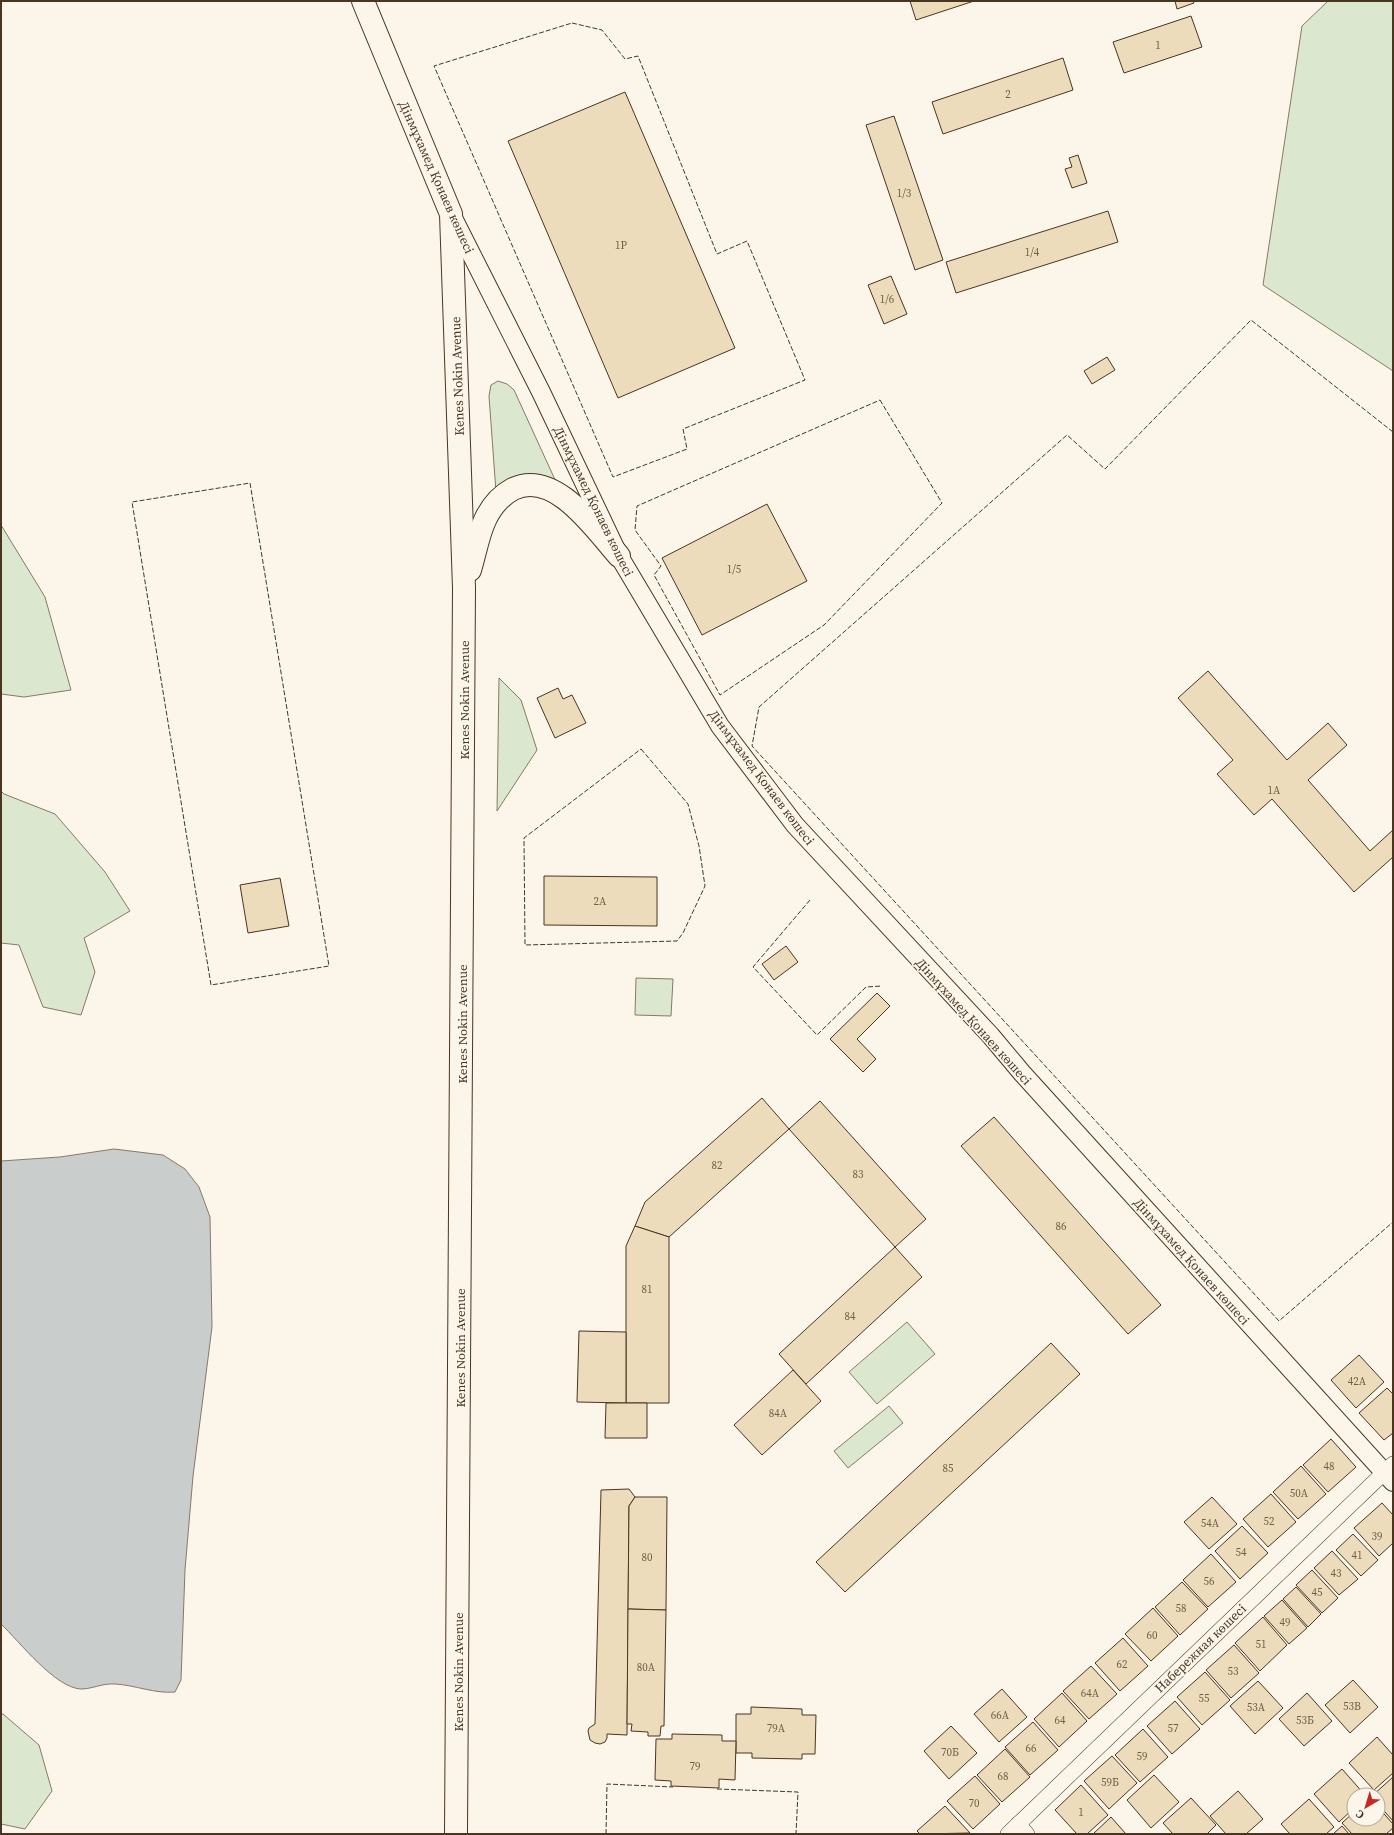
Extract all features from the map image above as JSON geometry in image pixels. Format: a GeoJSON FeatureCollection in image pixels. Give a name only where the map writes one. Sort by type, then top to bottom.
{"type":"FeatureCollection","features":[{"type":"Feature","properties":{"kind":"highway","name":"Дінмұхамед Қонаев көшесі"},"geometry":{"type":"LineString","coordinates":[[363,1],[451,214]]}},
{"type":"Feature","properties":{"kind":"highway","name":"Kenes Nokin Avenue"},"geometry":{"type":"LineString","coordinates":[[451,214],[464,588],[456,1834]]}},
{"type":"Feature","properties":{"kind":"highway"},"geometry":{"type":"LineString","coordinates":[[464,588],[484,522],[489,512],[502,495],[527,485],[535,484],[546,488],[567,500],[619,556]]}},
{"type":"Feature","properties":{"kind":"street","name":"Дінмұхамед Қонаев көшесі"},"geometry":{"type":"LineString","coordinates":[[451,214],[537,385],[619,556],[720,726],[796,825],[991,1036],[1038,1091],[1390,1473]]}},
{"type":"Feature","properties":{"kind":"street","name":"Набережная көшесі"},"geometry":{"type":"LineString","coordinates":[[1018,1831],[1390,1473]]}},
{"type":"Feature","properties":{"kind":"green space"},"geometry":{"type":"Polygon","coordinates":[[[1328,1],[1393,1],[1393,371],[1263,285],[1302,26],[1328,1]]]}},
{"type":"Feature","properties":{"kind":"green space"},"geometry":{"type":"Polygon","coordinates":[[[498,381],[507,384],[514,390],[557,484],[496,492],[489,396],[491,385],[498,381]]]}},
{"type":"Feature","properties":{"kind":"green space"},"geometry":{"type":"Polygon","coordinates":[[[1,525],[45,597],[71,690],[24,697],[1,694],[1,525]]]}},
{"type":"Feature","properties":{"kind":"green space"},"geometry":{"type":"Polygon","coordinates":[[[499,678],[521,700],[537,750],[497,811],[499,678]]]}},
{"type":"Feature","properties":{"kind":"green space"},"geometry":{"type":"Polygon","coordinates":[[[1,791],[4,794],[55,814],[105,872],[130,911],[84,938],[95,972],[81,1015],[43,1007],[19,945],[1,943],[1,791]]]}},
{"type":"Feature","properties":{"kind":"green space"},"geometry":{"type":"Polygon","coordinates":[[[636,978],[673,979],[671,1016],[635,1015],[636,978]]]}},
{"type":"Feature","properties":{"kind":"green space"},"geometry":{"type":"Polygon","coordinates":[[[907,1322],[935,1354],[877,1404],[849,1372],[907,1322]]]}},
{"type":"Feature","properties":{"kind":"green space"},"geometry":{"type":"Polygon","coordinates":[[[889,1406],[903,1423],[848,1468],[834,1451],[889,1406]]]}},
{"type":"Feature","properties":{"kind":"green space"},"geometry":{"type":"Polygon","coordinates":[[[1,1714],[3,1714],[39,1745],[52,1791],[25,1829],[1,1824],[1,1714]]]}},
{"type":"Feature","properties":{"kind":"shaded area"},"geometry":{"type":"Polygon","coordinates":[[[114,1149],[163,1155],[185,1169],[199,1187],[210,1217],[212,1327],[193,1476],[185,1570],[181,1680],[175,1692],[152,1691],[115,1684],[106,1684],[81,1689],[71,1687],[60,1681],[49,1672],[27,1652],[1,1624],[1,1161],[60,1157],[114,1149]]]}},
{"type":"Feature","properties":{"kind":"building"},"geometry":{"type":"Polygon","coordinates":[[[910,1],[974,1],[916,20],[910,1]]]}},
{"type":"Feature","properties":{"kind":"building"},"geometry":{"type":"Polygon","coordinates":[[[1175,1],[1193,1],[1194,3],[1177,9],[1175,1]]]}},
{"type":"Feature","properties":{"kind":"building"},"geometry":{"type":"Polygon","coordinates":[[[1191,16],[1202,47],[1124,73],[1113,42],[1191,16]]]}},
{"type":"Feature","properties":{"kind":"building"},"geometry":{"type":"Polygon","coordinates":[[[1063,58],[1073,90],[943,134],[932,102],[1063,58]]]}},
{"type":"Feature","properties":{"kind":"building"},"geometry":{"type":"Polygon","coordinates":[[[625,92],[735,348],[618,398],[508,141],[625,92]]]}},
{"type":"Feature","properties":{"kind":"building"},"geometry":{"type":"Polygon","coordinates":[[[894,116],[943,260],[915,270],[866,125],[894,116]]]}},
{"type":"Feature","properties":{"kind":"building"},"geometry":{"type":"Polygon","coordinates":[[[1078,155],[1087,183],[1072,188],[1065,169],[1072,167],[1069,158],[1078,155]]]}},
{"type":"Feature","properties":{"kind":"building"},"geometry":{"type":"Polygon","coordinates":[[[1108,211],[1118,242],[956,293],[946,262],[1108,211]]]}},
{"type":"Feature","properties":{"kind":"building"},"geometry":{"type":"Polygon","coordinates":[[[891,276],[907,314],[884,324],[868,285],[891,276]]]}},
{"type":"Feature","properties":{"kind":"building"},"geometry":{"type":"Polygon","coordinates":[[[1107,357],[1115,370],[1092,384],[1084,371],[1107,357]]]}},
{"type":"Feature","properties":{"kind":"building"},"geometry":{"type":"Polygon","coordinates":[[[767,504],[807,581],[702,635],[662,558],[767,504]]]}},
{"type":"Feature","properties":{"kind":"building"},"geometry":{"type":"Polygon","coordinates":[[[1208,671],[1287,760],[1328,723],[1347,745],[1308,780],[1370,851],[1393,830],[1393,857],[1354,892],[1272,799],[1254,815],[1217,774],[1233,760],[1178,698],[1208,671]]]}},
{"type":"Feature","properties":{"kind":"building"},"geometry":{"type":"Polygon","coordinates":[[[558,688],[563,699],[572,695],[586,723],[555,738],[537,698],[558,688]]]}},
{"type":"Feature","properties":{"kind":"building"},"geometry":{"type":"Polygon","coordinates":[[[544,876],[657,877],[657,926],[544,925],[544,876]]]}},
{"type":"Feature","properties":{"kind":"building"},"geometry":{"type":"Polygon","coordinates":[[[280,878],[289,926],[248,933],[240,885],[280,878]]]}},
{"type":"Feature","properties":{"kind":"building"},"geometry":{"type":"Polygon","coordinates":[[[786,946],[798,962],[774,980],[762,964],[786,946]]]}},
{"type":"Feature","properties":{"kind":"building"},"geometry":{"type":"Polygon","coordinates":[[[877,993],[890,1006],[857,1039],[876,1059],[863,1072],[830,1039],[877,993]]]}},
{"type":"Feature","properties":{"kind":"building"},"geometry":{"type":"Polygon","coordinates":[[[762,1098],[789,1129],[669,1237],[635,1226],[645,1202],[762,1098]]]}},
{"type":"Feature","properties":{"kind":"building"},"geometry":{"type":"Polygon","coordinates":[[[820,1101],[926,1219],[895,1247],[789,1129],[820,1101]]]}},
{"type":"Feature","properties":{"kind":"building"},"geometry":{"type":"Polygon","coordinates":[[[994,1117],[1161,1305],[1128,1334],[961,1146],[994,1117]]]}},
{"type":"Feature","properties":{"kind":"building"},"geometry":{"type":"Polygon","coordinates":[[[635,1226],[669,1237],[669,1403],[626,1403],[626,1246],[635,1226]]]}},
{"type":"Feature","properties":{"kind":"building"},"geometry":{"type":"Polygon","coordinates":[[[895,1247],[922,1277],[806,1384],[779,1354],[895,1247]]]}},
{"type":"Feature","properties":{"kind":"building"},"geometry":{"type":"Polygon","coordinates":[[[579,1331],[626,1332],[626,1403],[577,1402],[579,1331]]]}},
{"type":"Feature","properties":{"kind":"building"},"geometry":{"type":"Polygon","coordinates":[[[1051,1343],[1080,1374],[845,1592],[816,1562],[1051,1343]]]}},
{"type":"Feature","properties":{"kind":"building"},"geometry":{"type":"Polygon","coordinates":[[[1359,1355],[1384,1382],[1356,1408],[1331,1380],[1359,1355]]]}},
{"type":"Feature","properties":{"kind":"building"},"geometry":{"type":"Polygon","coordinates":[[[793,1370],[821,1401],[762,1455],[734,1425],[793,1370]]]}},
{"type":"Feature","properties":{"kind":"building"},"geometry":{"type":"Polygon","coordinates":[[[1387,1388],[1393,1394],[1393,1433],[1384,1440],[1359,1413],[1387,1388]]]}},
{"type":"Feature","properties":{"kind":"building"},"geometry":{"type":"Polygon","coordinates":[[[606,1403],[647,1403],[647,1438],[605,1438],[606,1403]]]}},
{"type":"Feature","properties":{"kind":"building"},"geometry":{"type":"Polygon","coordinates":[[[1331,1439],[1356,1467],[1328,1492],[1303,1465],[1331,1439]]]}},
{"type":"Feature","properties":{"kind":"building"},"geometry":{"type":"Polygon","coordinates":[[[1301,1466],[1326,1494],[1298,1519],[1273,1492],[1301,1466]]]}},
{"type":"Feature","properties":{"kind":"building"},"geometry":{"type":"Polygon","coordinates":[[[629,1489],[635,1497],[629,1506],[627,1735],[607,1734],[605,1742],[600,1744],[590,1740],[588,1731],[589,1728],[595,1724],[601,1490],[629,1489]]]}},
{"type":"Feature","properties":{"kind":"building"},"geometry":{"type":"Polygon","coordinates":[[[1271,1494],[1296,1522],[1268,1547],[1243,1519],[1271,1494]]]}},
{"type":"Feature","properties":{"kind":"building"},"geometry":{"type":"Polygon","coordinates":[[[635,1497],[667,1497],[666,1610],[628,1609],[629,1506],[635,1497]]]}},
{"type":"Feature","properties":{"kind":"building"},"geometry":{"type":"Polygon","coordinates":[[[1212,1497],[1237,1524],[1209,1549],[1184,1522],[1212,1497]]]}},
{"type":"Feature","properties":{"kind":"building"},"geometry":{"type":"Polygon","coordinates":[[[1382,1503],[1393,1515],[1393,1543],[1379,1556],[1354,1528],[1382,1503]]]}},
{"type":"Feature","properties":{"kind":"building"},"geometry":{"type":"Polygon","coordinates":[[[1242,1526],[1268,1553],[1240,1579],[1215,1551],[1242,1526]]]}},
{"type":"Feature","properties":{"kind":"building"},"geometry":{"type":"Polygon","coordinates":[[[1353,1534],[1378,1560],[1361,1576],[1336,1550],[1353,1534]]]}},
{"type":"Feature","properties":{"kind":"building"},"geometry":{"type":"Polygon","coordinates":[[[1332,1551],[1358,1579],[1339,1595],[1314,1568],[1332,1551]]]}},
{"type":"Feature","properties":{"kind":"building"},"geometry":{"type":"Polygon","coordinates":[[[1211,1554],[1236,1582],[1208,1607],[1183,1580],[1211,1554]]]}},
{"type":"Feature","properties":{"kind":"building"},"geometry":{"type":"Polygon","coordinates":[[[1312,1570],[1338,1598],[1322,1613],[1296,1585],[1312,1570]]]}},
{"type":"Feature","properties":{"kind":"building"},"geometry":{"type":"Polygon","coordinates":[[[1182,1582],[1208,1609],[1180,1635],[1155,1607],[1182,1582]]]}},
{"type":"Feature","properties":{"kind":"building"},"geometry":{"type":"Polygon","coordinates":[[[1296,1587],[1321,1614],[1308,1627],[1283,1599],[1296,1587]]]}},
{"type":"Feature","properties":{"kind":"building"},"geometry":{"type":"Polygon","coordinates":[[[1282,1600],[1307,1628],[1289,1644],[1264,1616],[1282,1600]]]}},
{"type":"Feature","properties":{"kind":"building"},"geometry":{"type":"Polygon","coordinates":[[[1153,1608],[1178,1636],[1151,1661],[1125,1634],[1153,1608]]]}},
{"type":"Feature","properties":{"kind":"building"},"geometry":{"type":"Polygon","coordinates":[[[628,1609],[666,1610],[664,1726],[661,1726],[660,1736],[648,1736],[648,1732],[631,1731],[632,1724],[627,1724],[628,1609]]]}},
{"type":"Feature","properties":{"kind":"building"},"geometry":{"type":"Polygon","coordinates":[[[1263,1617],[1287,1645],[1260,1671],[1235,1643],[1263,1617]]]}},
{"type":"Feature","properties":{"kind":"building"},"geometry":{"type":"Polygon","coordinates":[[[1123,1638],[1148,1666],[1120,1691],[1095,1663],[1123,1638]]]}},
{"type":"Feature","properties":{"kind":"building"},"geometry":{"type":"Polygon","coordinates":[[[1234,1645],[1259,1673],[1231,1698],[1206,1670],[1234,1645]]]}},
{"type":"Feature","properties":{"kind":"building"},"geometry":{"type":"Polygon","coordinates":[[[1091,1666],[1117,1694],[1089,1719],[1063,1691],[1091,1666]]]}},
{"type":"Feature","properties":{"kind":"building"},"geometry":{"type":"Polygon","coordinates":[[[1205,1672],[1230,1700],[1202,1725],[1177,1697],[1205,1672]]]}},
{"type":"Feature","properties":{"kind":"building"},"geometry":{"type":"Polygon","coordinates":[[[1353,1680],[1378,1707],[1350,1733],[1325,1705],[1353,1680]]]}},
{"type":"Feature","properties":{"kind":"building"},"geometry":{"type":"Polygon","coordinates":[[[1258,1681],[1283,1708],[1255,1734],[1230,1706],[1258,1681]]]}},
{"type":"Feature","properties":{"kind":"building"},"geometry":{"type":"Polygon","coordinates":[[[1002,1689],[1027,1717],[999,1742],[974,1714],[1002,1689]]]}},
{"type":"Feature","properties":{"kind":"building"},"geometry":{"type":"Polygon","coordinates":[[[1062,1693],[1087,1721],[1059,1747],[1034,1719],[1062,1693]]]}},
{"type":"Feature","properties":{"kind":"building"},"geometry":{"type":"Polygon","coordinates":[[[1307,1693],[1332,1721],[1304,1746],[1279,1719],[1307,1693]]]}},
{"type":"Feature","properties":{"kind":"building"},"geometry":{"type":"Polygon","coordinates":[[[1175,1701],[1200,1729],[1172,1754],[1147,1726],[1175,1701]]]}},
{"type":"Feature","properties":{"kind":"building"},"geometry":{"type":"Polygon","coordinates":[[[751,1707],[802,1709],[802,1715],[816,1715],[815,1754],[802,1754],[802,1759],[752,1758],[752,1753],[736,1753],[736,1714],[751,1714],[751,1707]]]}},
{"type":"Feature","properties":{"kind":"building"},"geometry":{"type":"Polygon","coordinates":[[[1033,1722],[1058,1750],[1030,1775],[1005,1747],[1033,1722]]]}},
{"type":"Feature","properties":{"kind":"building"},"geometry":{"type":"Polygon","coordinates":[[[951,1726],[977,1753],[949,1779],[924,1751],[951,1726]]]}},
{"type":"Feature","properties":{"kind":"building"},"geometry":{"type":"Polygon","coordinates":[[[1143,1729],[1168,1757],[1140,1782],[1115,1755],[1143,1729]]]}},
{"type":"Feature","properties":{"kind":"building"},"geometry":{"type":"Polygon","coordinates":[[[672,1734],[722,1735],[722,1741],[736,1741],[735,1780],[719,1779],[719,1788],[671,1786],[671,1781],[655,1780],[656,1739],[672,1739],[672,1734]]]}},
{"type":"Feature","properties":{"kind":"building"},"geometry":{"type":"Polygon","coordinates":[[[1377,1737],[1393,1755],[1393,1773],[1377,1787],[1371,1787],[1349,1763],[1377,1737]]]}},
{"type":"Feature","properties":{"kind":"building"},"geometry":{"type":"Polygon","coordinates":[[[1005,1749],[1030,1777],[1002,1802],[977,1775],[1005,1749]]]}},
{"type":"Feature","properties":{"kind":"building"},"geometry":{"type":"Polygon","coordinates":[[[1112,1756],[1137,1783],[1109,1809],[1084,1781],[1112,1756]]]}},
{"type":"Feature","properties":{"kind":"building"},"geometry":{"type":"Polygon","coordinates":[[[1342,1769],[1358,1787],[1346,1787],[1346,1815],[1339,1822],[1314,1794],[1342,1769]]]}},
{"type":"Feature","properties":{"kind":"building"},"geometry":{"type":"Polygon","coordinates":[[[1154,1775],[1179,1802],[1151,1828],[1127,1800],[1154,1775]]]}},
{"type":"Feature","properties":{"kind":"building"},"geometry":{"type":"Polygon","coordinates":[[[975,1776],[1000,1804],[973,1829],[947,1801],[975,1776]]]}},
{"type":"Feature","properties":{"kind":"building"},"geometry":{"type":"Polygon","coordinates":[[[1393,1777],[1393,1821],[1386,1813],[1386,1787],[1382,1787],[1393,1777]]]}},
{"type":"Feature","properties":{"kind":"building"},"geometry":{"type":"Polygon","coordinates":[[[1081,1785],[1108,1815],[1087,1834],[1077,1834],[1055,1810],[1081,1785]]]}},
{"type":"Feature","properties":{"kind":"building"},"geometry":{"type":"Polygon","coordinates":[[[1238,1791],[1263,1819],[1246,1834],[1226,1834],[1210,1816],[1238,1791]]]}},
{"type":"Feature","properties":{"kind":"building"},"geometry":{"type":"Polygon","coordinates":[[[1191,1798],[1216,1825],[1207,1834],[1173,1834],[1163,1823],[1191,1798]]]}},
{"type":"Feature","properties":{"kind":"building"},"geometry":{"type":"Polygon","coordinates":[[[1309,1799],[1334,1827],[1326,1834],[1290,1834],[1281,1824],[1309,1799]]]}},
{"type":"Feature","properties":{"kind":"building"},"geometry":{"type":"Polygon","coordinates":[[[945,1806],[970,1833],[920,1834],[917,1831],[945,1806]]]}},
{"type":"Feature","properties":{"kind":"building"},"geometry":{"type":"Polygon","coordinates":[[[1386,1816],[1393,1824],[1393,1828],[1386,1834],[1352,1834],[1342,1823],[1346,1819],[1346,1827],[1386,1827],[1386,1816]]]}},
{"type":"Feature","properties":{"kind":"building"},"geometry":{"type":"Polygon","coordinates":[[[1111,1817],[1126,1834],[1093,1834],[1111,1817]]]}},
{"type":"Feature","properties":{"kind":"building"},"geometry":{"type":"Polygon","coordinates":[[[1342,1826],[1349,1834],[1333,1834],[1342,1826]]]}},
{"type":"Feature","properties":{"kind":"fence"},"geometry":{"type":"LineString","coordinates":[[572,23],[602,30],[625,59],[638,56],[717,254],[747,241],[805,380],[683,429],[687,449],[613,477],[434,66],[572,23]]}},
{"type":"Feature","properties":{"kind":"fence"},"geometry":{"type":"LineString","coordinates":[[1393,432],[1251,320],[1105,469],[1067,435],[759,707],[752,746],[1279,1321],[1393,1222]]}},
{"type":"Feature","properties":{"kind":"fence"},"geometry":{"type":"LineString","coordinates":[[880,400],[942,503],[824,625],[720,695],[654,575],[661,566],[635,530],[637,506],[880,400]]}},
{"type":"Feature","properties":{"kind":"fence"},"geometry":{"type":"LineString","coordinates":[[250,483],[329,966],[211,985],[132,502],[250,483]]}},
{"type":"Feature","properties":{"kind":"fence"},"geometry":{"type":"LineString","coordinates":[[641,749],[688,804],[699,846],[705,886],[683,933],[677,941],[525,945],[524,838],[641,749]]}},
{"type":"Feature","properties":{"kind":"fence"},"geometry":{"type":"LineString","coordinates":[[810,900],[753,967],[817,1035],[866,987],[882,986]]}},
{"type":"Feature","properties":{"kind":"fence"},"geometry":{"type":"LineString","coordinates":[[606,1834],[607,1784],[673,1787]]}},
{"type":"Feature","properties":{"kind":"fence"},"geometry":{"type":"LineString","coordinates":[[717,1789],[798,1792],[796,1834]]}}]}
